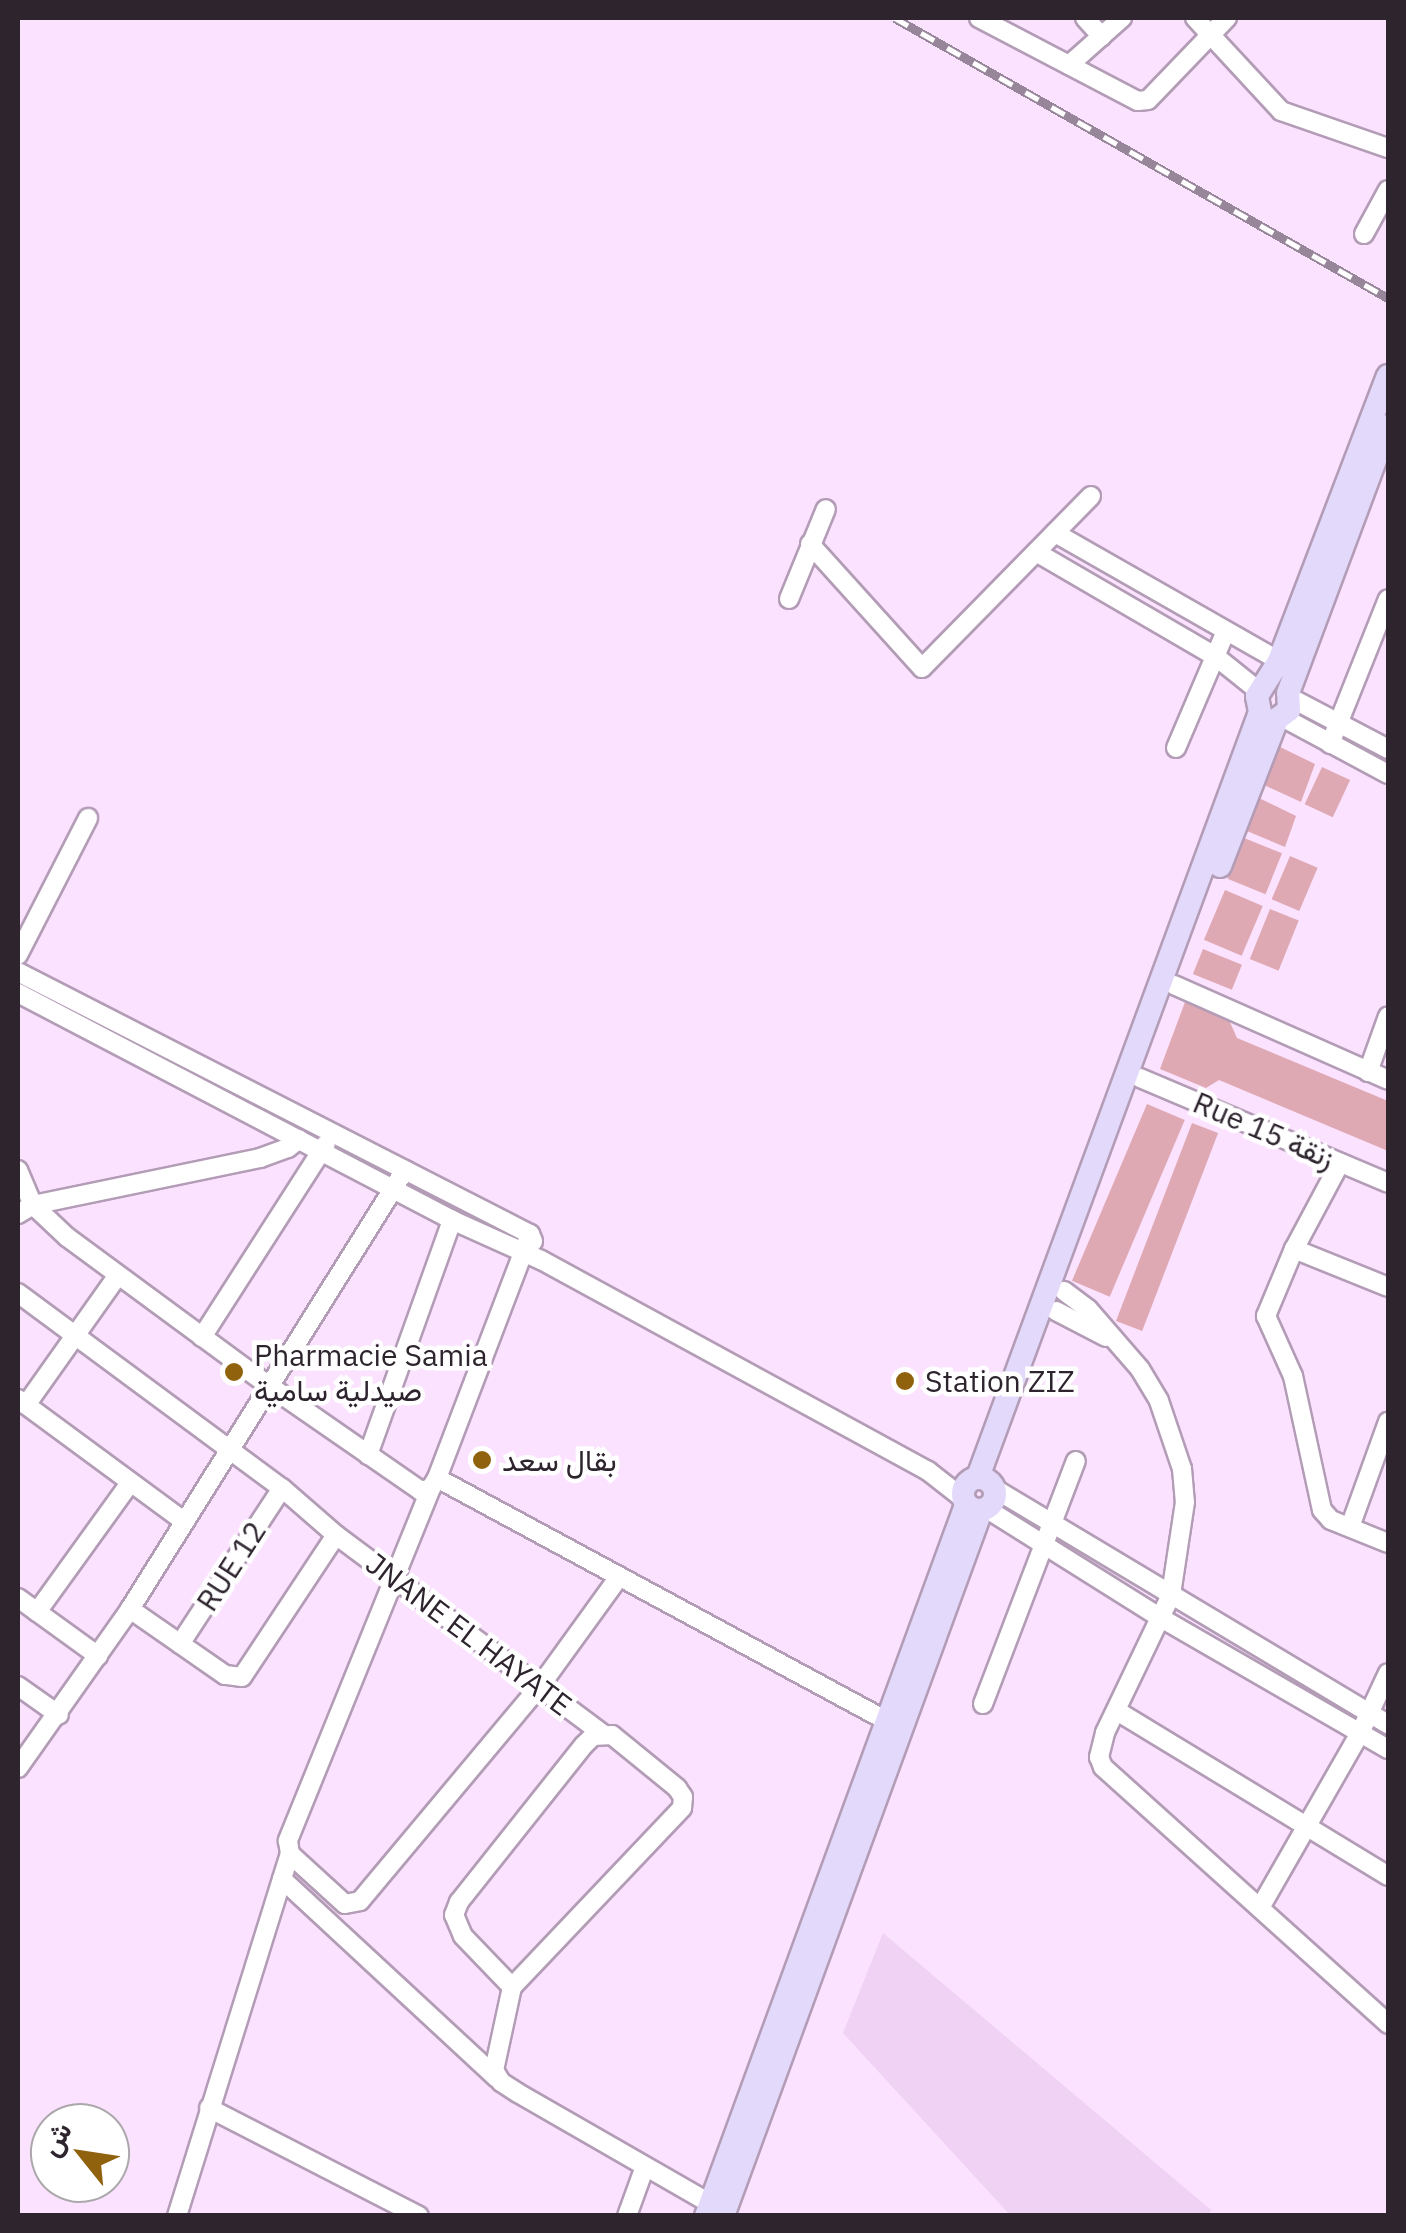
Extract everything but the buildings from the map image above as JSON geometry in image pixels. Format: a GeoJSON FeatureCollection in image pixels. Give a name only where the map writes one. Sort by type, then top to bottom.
{"type":"FeatureCollection","features":[{"type":"Feature","properties":{"kind":"main road"},"geometry":{"type":"LineString","coordinates":[[714,2212],[887,1722],[1060,1301],[1275,702],[1279,662],[1388,376]]}},
{"type":"Feature","properties":{"kind":"main road"},"geometry":{"type":"LineString","coordinates":[[714,2212],[1275,702],[1388,426]]}},
{"type":"Feature","properties":{"kind":"street"},"geometry":{"type":"LineString","coordinates":[[978,18],[1128,98],[1148,100],[1228,18]]}},
{"type":"Feature","properties":{"kind":"street"},"geometry":{"type":"LineString","coordinates":[[1084,18],[1102,36]]}},
{"type":"Feature","properties":{"kind":"street"},"geometry":{"type":"LineString","coordinates":[[1070,65],[1122,18]]}},
{"type":"Feature","properties":{"kind":"street"},"geometry":{"type":"LineString","coordinates":[[1196,18],[1281,111],[1388,148]]}},
{"type":"Feature","properties":{"kind":"street"},"geometry":{"type":"LineString","coordinates":[[1364,234],[1388,190]]}},
{"type":"Feature","properties":{"kind":"street"},"geometry":{"type":"LineString","coordinates":[[810,544],[922,668],[1092,496]]}},
{"type":"Feature","properties":{"kind":"street"},"geometry":{"type":"LineString","coordinates":[[790,599],[826,509]]}},
{"type":"Feature","properties":{"kind":"street"},"geometry":{"type":"LineString","coordinates":[[1056,532],[1279,662]]}},
{"type":"Feature","properties":{"kind":"street"},"geometry":{"type":"LineString","coordinates":[[1036,552],[1215,656],[1330,744],[1388,774]]}},
{"type":"Feature","properties":{"kind":"street"},"geometry":{"type":"LineString","coordinates":[[1330,744],[1388,599]]}},
{"type":"Feature","properties":{"kind":"street"},"geometry":{"type":"LineString","coordinates":[[1176,748],[1226,631]]}},
{"type":"Feature","properties":{"kind":"street"},"geometry":{"type":"LineString","coordinates":[[1275,702],[1341,720],[1388,748]]}},
{"type":"Feature","properties":{"kind":"street"},"geometry":{"type":"LineString","coordinates":[[18,955],[88,818]]}},
{"type":"Feature","properties":{"kind":"street"},"geometry":{"type":"LineString","coordinates":[[18,972],[530,1234],[541,1260]]}},
{"type":"Feature","properties":{"kind":"street"},"geometry":{"type":"LineString","coordinates":[[1174,985],[1388,1080]]}},
{"type":"Feature","properties":{"kind":"street"},"geometry":{"type":"LineString","coordinates":[[18,993],[452,1220],[520,1254],[541,1260],[638,1317],[928,1471],[1052,1525],[1388,1724]]}},
{"type":"Feature","properties":{"kind":"street"},"geometry":{"type":"LineString","coordinates":[[1368,1072],[1388,1016]]}},
{"type":"Feature","properties":{"kind":"street","name":"Rue 15 زنقة"},"geometry":{"type":"LineString","coordinates":[[1140,1078],[1388,1183]]}},
{"type":"Feature","properties":{"kind":"street"},"geometry":{"type":"LineString","coordinates":[[202,1337],[333,1132]]}},
{"type":"Feature","properties":{"kind":"street"},"geometry":{"type":"LineString","coordinates":[[25,1210],[260,1158],[288,1148],[299,1138]]}},
{"type":"Feature","properties":{"kind":"street"},"geometry":{"type":"LineString","coordinates":[[1340,1163],[1294,1249],[1266,1316],[1302,1406],[1315,1494],[1331,1520],[1388,1543]]}},
{"type":"Feature","properties":{"kind":"street"},"geometry":{"type":"LineString","coordinates":[[18,1170],[25,1210],[410,1488],[434,1483],[619,1576],[887,1722]]}},
{"type":"Feature","properties":{"kind":"street"},"geometry":{"type":"LineString","coordinates":[[18,1768],[59,1715],[130,1608],[405,1170]]}},
{"type":"Feature","properties":{"kind":"street"},"geometry":{"type":"LineString","coordinates":[[368,1455],[452,1220]]}},
{"type":"Feature","properties":{"kind":"street"},"geometry":{"type":"LineString","coordinates":[[177,2216],[290,1854],[288,1842],[530,1234]]}},
{"type":"Feature","properties":{"kind":"street"},"geometry":{"type":"LineString","coordinates":[[1294,1249],[1388,1288]]}},
{"type":"Feature","properties":{"kind":"street"},"geometry":{"type":"LineString","coordinates":[[118,1275],[22,1402],[184,1522]]}},
{"type":"Feature","properties":{"kind":"street","name":"JNANE EL HAYATE"},"geometry":{"type":"LineString","coordinates":[[18,1293],[282,1488],[395,1580],[602,1733],[612,1735],[677,1788],[683,1797],[682,1808],[512,1987]]}},
{"type":"Feature","properties":{"kind":"street"},"geometry":{"type":"LineString","coordinates":[[1060,1301],[1116,1341],[1158,1400],[1182,1470],[1182,1539],[1171,1595],[1100,1747],[1103,1767],[1388,2024]]}},
{"type":"Feature","properties":{"kind":"street"},"geometry":{"type":"LineString","coordinates":[[1350,1528],[1388,1422]]}},
{"type":"Feature","properties":{"kind":"street"},"geometry":{"type":"LineString","coordinates":[[983,1704],[1076,1461]]}},
{"type":"Feature","properties":{"kind":"street"},"geometry":{"type":"LineString","coordinates":[[36,1612],[130,1482]]}},
{"type":"Feature","properties":{"kind":"street","name":"RUE 12"},"geometry":{"type":"LineString","coordinates":[[180,1644],[282,1488]]}},
{"type":"Feature","properties":{"kind":"street"},"geometry":{"type":"LineString","coordinates":[[979,1494],[1043,1548],[1388,1749]]}},
{"type":"Feature","properties":{"kind":"street"},"geometry":{"type":"LineString","coordinates":[[130,1608],[225,1675],[242,1676],[336,1535]]}},
{"type":"Feature","properties":{"kind":"street"},"geometry":{"type":"LineString","coordinates":[[290,1854],[346,1904],[360,1902],[540,1686],[619,1576]]}},
{"type":"Feature","properties":{"kind":"street"},"geometry":{"type":"LineString","coordinates":[[18,1598],[98,1656]]}},
{"type":"Feature","properties":{"kind":"street"},"geometry":{"type":"LineString","coordinates":[[1261,1906],[1360,1733],[1388,1673]]}},
{"type":"Feature","properties":{"kind":"street"},"geometry":{"type":"LineString","coordinates":[[18,1686],[59,1715]]}},
{"type":"Feature","properties":{"kind":"street"},"geometry":{"type":"LineString","coordinates":[[1117,1711],[1388,1876]]}},
{"type":"Feature","properties":{"kind":"street"},"geometry":{"type":"LineString","coordinates":[[501,2082],[494,2070],[495,2050],[512,1987],[463,1936],[454,1915],[459,1902],[584,1745],[602,1733]]}},
{"type":"Feature","properties":{"kind":"street"},"geometry":{"type":"LineString","coordinates":[[282,1879],[501,2082],[714,2212]]}},
{"type":"Feature","properties":{"kind":"street"},"geometry":{"type":"LineString","coordinates":[[209,2108],[418,2216]]}},
{"type":"Feature","properties":{"kind":"street"},"geometry":{"type":"LineString","coordinates":[[628,2216],[644,2169]]}},
{"type":"Feature","properties":{"kind":"shaded area"},"geometry":{"type":"Polygon","coordinates":[[[1278,746],[1315,764],[1301,802],[1264,785],[1278,746]]]}},
{"type":"Feature","properties":{"kind":"shaded area"},"geometry":{"type":"Polygon","coordinates":[[[1322,767],[1350,780],[1333,817],[1305,804],[1322,767]]]}},
{"type":"Feature","properties":{"kind":"shaded area"},"geometry":{"type":"Polygon","coordinates":[[[1259,798],[1296,816],[1285,847],[1247,831],[1259,798]]]}},
{"type":"Feature","properties":{"kind":"shaded area"},"geometry":{"type":"Polygon","coordinates":[[[1244,838],[1282,853],[1266,894],[1228,879],[1244,838]]]}},
{"type":"Feature","properties":{"kind":"shaded area"},"geometry":{"type":"Polygon","coordinates":[[[1290,856],[1318,868],[1299,911],[1272,899],[1290,856]]]}},
{"type":"Feature","properties":{"kind":"shaded area"},"geometry":{"type":"Polygon","coordinates":[[[1225,890],[1263,906],[1242,956],[1204,940],[1225,890]]]}},
{"type":"Feature","properties":{"kind":"shaded area"},"geometry":{"type":"Polygon","coordinates":[[[1270,909],[1299,921],[1279,971],[1250,959],[1270,909]]]}},
{"type":"Feature","properties":{"kind":"shaded area"},"geometry":{"type":"Polygon","coordinates":[[[1203,949],[1242,965],[1232,990],[1193,974],[1203,949]]]}},
{"type":"Feature","properties":{"kind":"shaded area"},"geometry":{"type":"Polygon","coordinates":[[[1185,1002],[1229,1020],[1237,1038],[1388,1101],[1388,1151],[1219,1080],[1206,1088],[1160,1069],[1185,1002]]]}},
{"type":"Feature","properties":{"kind":"shaded area"},"geometry":{"type":"Polygon","coordinates":[[[1147,1104],[1185,1120],[1110,1297],[1072,1281],[1147,1104]]]}},
{"type":"Feature","properties":{"kind":"shaded area"},"geometry":{"type":"Polygon","coordinates":[[[1192,1123],[1218,1133],[1142,1331],[1116,1321],[1192,1123]]]}},
{"type":"Feature","properties":{"kind":"shaded area"},"geometry":{"type":"Polygon","coordinates":[[[883,1933],[1211,2210],[1209,2215],[1010,2215],[843,2033],[883,1933]]]}},
{"type":"Feature","properties":{"kind":"railway"},"geometry":{"type":"LineString","coordinates":[[895,18],[1388,298]]}},
{"type":"Feature","properties":{"kind":"place","name":"Pharmacie Samia صيدلية سامية"},"geometry":{"type":"Point","coordinates":[234,1372]}},
{"type":"Feature","properties":{"kind":"place","name":"Station ZIZ"},"geometry":{"type":"Point","coordinates":[905,1381]}},
{"type":"Feature","properties":{"kind":"place","name":"بقال سعد"},"geometry":{"type":"Point","coordinates":[482,1460]}}]}
